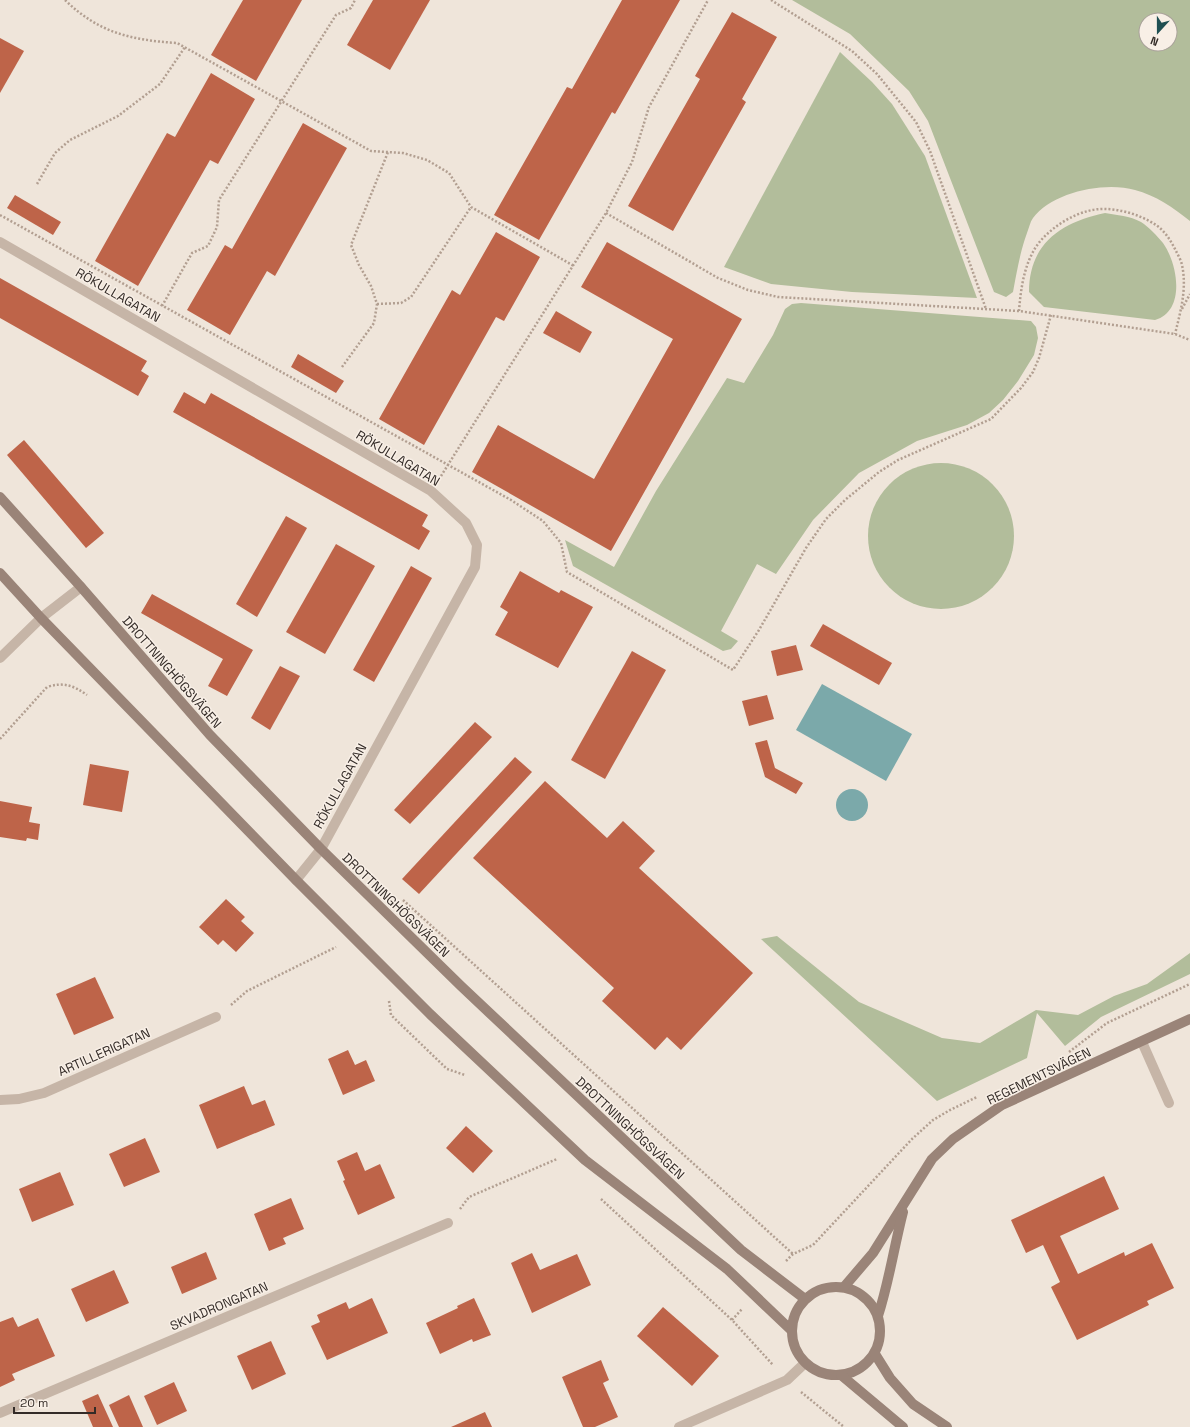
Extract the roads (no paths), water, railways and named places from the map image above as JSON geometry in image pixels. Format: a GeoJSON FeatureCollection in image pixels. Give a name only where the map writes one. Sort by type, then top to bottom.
{"type":"FeatureCollection","features":[{"type":"Feature","properties":{"kind":"street","name":"RÖKULLAGATAN"},"geometry":{"type":"LineString","coordinates":[[0,242],[431,491],[466,523],[477,545],[475,567],[321,849],[296,880]]}},
{"type":"Feature","properties":{"kind":"street","name":"DROTTNINGHÖGSVÄGEN"},"geometry":{"type":"LineString","coordinates":[[0,497],[210,735],[321,849],[461,986],[736,1245],[805,1299]]}},
{"type":"Feature","properties":{"kind":"street"},"geometry":{"type":"LineString","coordinates":[[0,573],[41,618],[296,880],[430,1014],[586,1160],[726,1269],[791,1330]]}},
{"type":"Feature","properties":{"kind":"street"},"geometry":{"type":"LineString","coordinates":[[0,658],[41,618],[81,587]]}},
{"type":"Feature","properties":{"kind":"street","name":"ARTILLERIGATAN"},"geometry":{"type":"LineString","coordinates":[[0,1100],[19,1099],[44,1093],[216,1017]]}},
{"type":"Feature","properties":{"kind":"street","name":"REGEMENTSVÄGEN"},"geometry":{"type":"LineString","coordinates":[[844,1287],[873,1253],[932,1159],[953,1139],[1002,1105],[1142,1042],[1190,1018]]}},
{"type":"Feature","properties":{"kind":"street"},"geometry":{"type":"LineString","coordinates":[[1142,1042],[1169,1103]]}},
{"type":"Feature","properties":{"kind":"street","name":"REGEMENTSVÄGEN"},"geometry":{"type":"LineString","coordinates":[[878,1316],[888,1283],[892,1255],[906,1202]]}},
{"type":"Feature","properties":{"kind":"street","name":"SKVADRONGATAN"},"geometry":{"type":"LineString","coordinates":[[0,1413],[448,1223]]}},
{"type":"Feature","properties":{"kind":"street"},"geometry":{"type":"LineString","coordinates":[[827,1287],[844,1287],[865,1297],[873,1306],[878,1316],[881,1336],[875,1354],[860,1369],[841,1375],[828,1375],[816,1371],[805,1363],[795,1348],[791,1330],[795,1314],[805,1299],[811,1294],[827,1287]]}},
{"type":"Feature","properties":{"kind":"street"},"geometry":{"type":"LineString","coordinates":[[875,1354],[890,1378],[913,1404],[947,1427]]}},
{"type":"Feature","properties":{"kind":"street"},"geometry":{"type":"LineString","coordinates":[[679,1427],[787,1380],[805,1363]]}},
{"type":"Feature","properties":{"kind":"street"},"geometry":{"type":"LineString","coordinates":[[841,1375],[903,1427]]}},
{"type":"Feature","properties":{"kind":"water"},"geometry":{"type":"Polygon","coordinates":[[[822,684],[912,734],[886,781],[796,730],[822,684]]]}},
{"type":"Feature","properties":{"kind":"water"},"geometry":{"type":"Polygon","coordinates":[[[849,789],[855,789],[864,793],[868,805],[864,817],[855,821],[849,821],[840,817],[836,808],[836,802],[840,793],[849,789]]]}}]}
